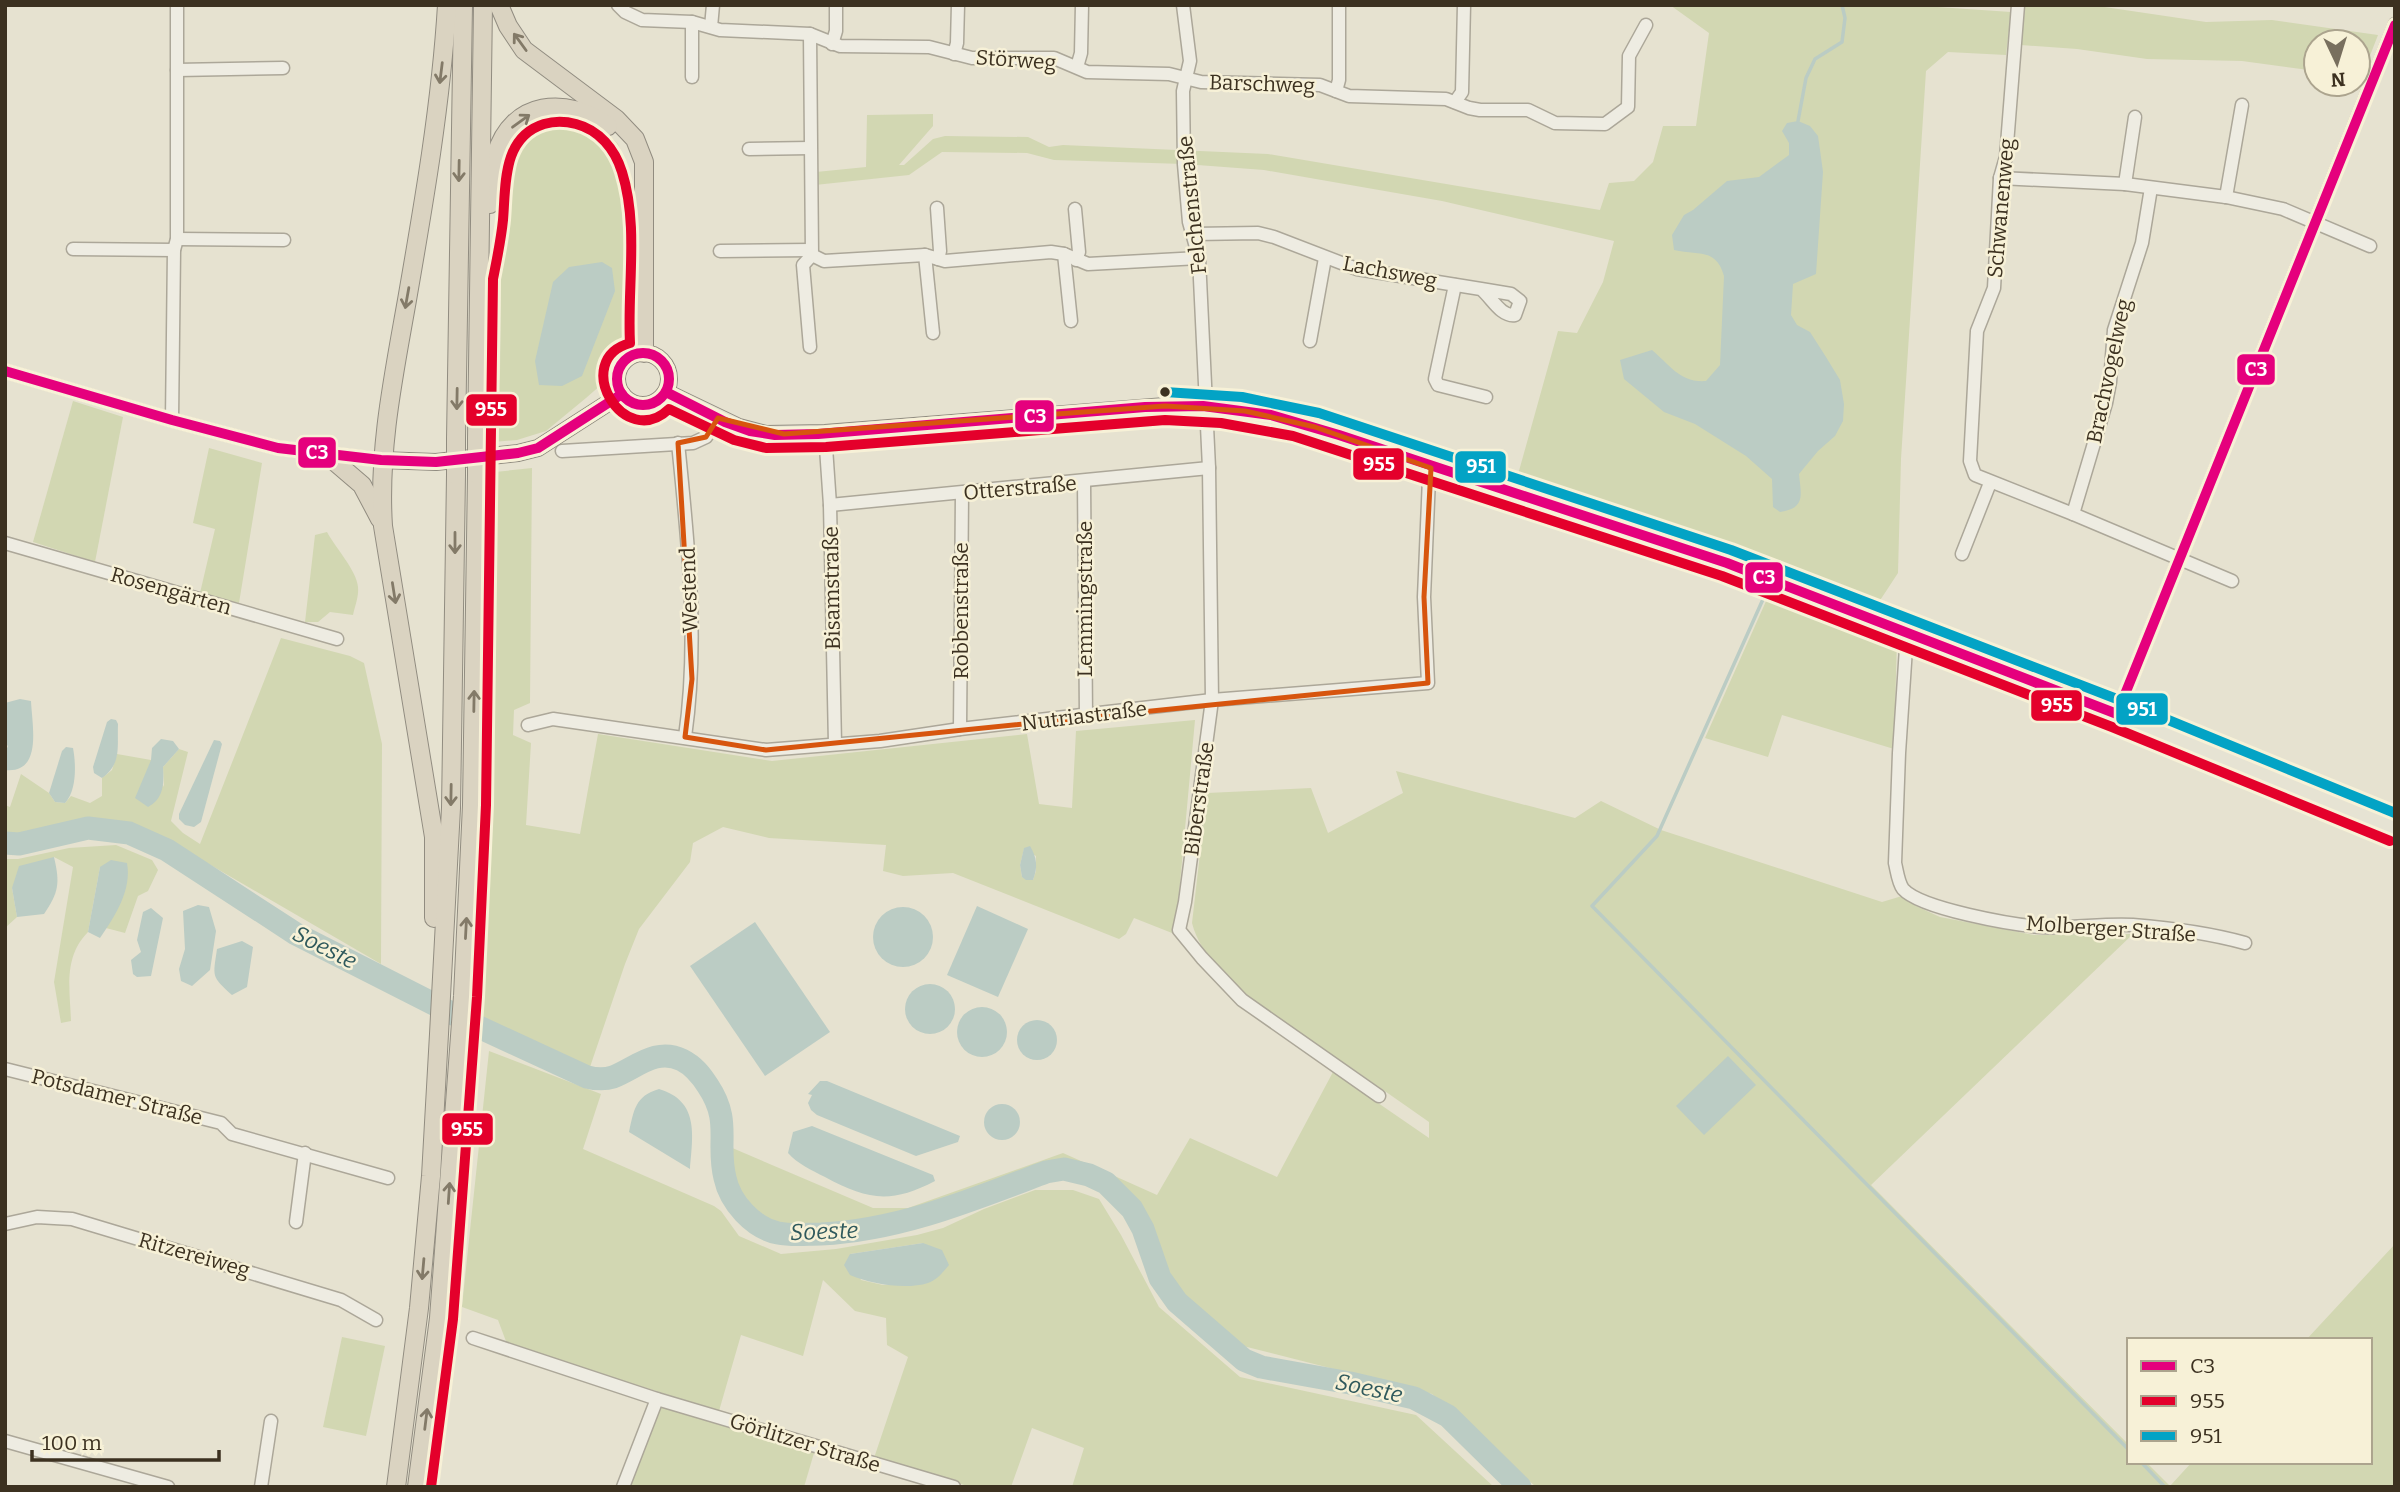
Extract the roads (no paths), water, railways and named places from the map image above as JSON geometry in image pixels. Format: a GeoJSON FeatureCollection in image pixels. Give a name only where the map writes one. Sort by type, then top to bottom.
{"type":"FeatureCollection","features":[{"type":"Feature","properties":{"kind":"highway"},"geometry":{"type":"LineString","coordinates":[[442,994],[435,973],[434,837],[383,526],[381,460],[429,168],[447,5]]}},
{"type":"Feature","properties":{"kind":"highway"},"geometry":{"type":"LineString","coordinates":[[396,1487],[419,1308],[431,1176],[451,808],[463,5]]}},
{"type":"Feature","properties":{"kind":"highway"},"geometry":{"type":"LineString","coordinates":[[417,1487],[439,1318],[463,996],[472,805],[483,5]]}},
{"type":"Feature","properties":{"kind":"highway"},"geometry":{"type":"LineString","coordinates":[[499,5],[508,26],[524,50],[617,120],[635,139],[643,162],[644,353]]}},
{"type":"Feature","properties":{"kind":"highway"},"geometry":{"type":"LineString","coordinates":[[479,277],[496,155],[513,125],[537,110],[558,106],[575,108],[593,115],[619,134],[627,146],[638,177],[644,226]]}},
{"type":"Feature","properties":{"kind":"highway"},"geometry":{"type":"LineString","coordinates":[[327,455],[362,485],[383,526]]}},
{"type":"Feature","properties":{"kind":"main road"},"geometry":{"type":"LineString","coordinates":[[644,353],[658,357],[664,363],[670,379],[666,392],[658,401],[641,405],[633,403],[622,394],[617,384],[620,366],[633,355],[644,353]]}},
{"type":"Feature","properties":{"kind":"main road"},"geometry":{"type":"LineString","coordinates":[[666,392],[739,427],[766,434],[825,433],[1142,407],[1206,406],[1245,411],[1315,427],[1727,564],[2117,714],[2395,828]]}},
{"type":"Feature","properties":{"kind":"main road"},"geometry":{"type":"LineString","coordinates":[[381,460],[436,462],[518,453],[538,448],[622,394]]}},
{"type":"Feature","properties":{"kind":"street"},"geometry":{"type":"LineString","coordinates":[[172,419],[177,5]]}},
{"type":"Feature","properties":{"kind":"street","name":"Störweg"},"geometry":{"type":"LineString","coordinates":[[618,5],[625,12],[642,20],[692,22],[720,30],[810,34],[832,44],[929,47],[972,58],[1054,58],[1087,72],[1169,74],[1186,78]]}},
{"type":"Feature","properties":{"kind":"street"},"geometry":{"type":"LineString","coordinates":[[711,27],[713,5]]}},
{"type":"Feature","properties":{"kind":"street"},"geometry":{"type":"LineString","coordinates":[[832,44],[836,31],[836,5]]}},
{"type":"Feature","properties":{"kind":"street","name":"Störweg"},"geometry":{"type":"LineString","coordinates":[[954,54],[958,5]]}},
{"type":"Feature","properties":{"kind":"street","name":"Störweg"},"geometry":{"type":"LineString","coordinates":[[1077,67],[1081,53],[1082,5]]}},
{"type":"Feature","properties":{"kind":"street","name":"Felchenstraße"},"geometry":{"type":"LineString","coordinates":[[1183,5],[1190,61],[1183,91],[1184,164],[1189,222],[1199,258],[1206,406]]}},
{"type":"Feature","properties":{"kind":"street","name":"Barschweg"},"geometry":{"type":"LineString","coordinates":[[1336,91],[1339,80],[1339,5]]}},
{"type":"Feature","properties":{"kind":"street"},"geometry":{"type":"LineString","coordinates":[[1455,102],[1462,92],[1464,5]]}},
{"type":"Feature","properties":{"kind":"street","name":"Schwanenweg"},"geometry":{"type":"LineString","coordinates":[[1990,483],[1975,475],[1970,461],[1977,331],[1994,288],[2000,178],[2006,157],[2018,5]]}},
{"type":"Feature","properties":{"kind":"street"},"geometry":{"type":"LineString","coordinates":[[692,22],[692,77]]}},
{"type":"Feature","properties":{"kind":"street","name":"Barschweg"},"geometry":{"type":"LineString","coordinates":[[1186,78],[1201,82],[1320,85],[1349,96],[1446,99],[1480,110],[1528,110],[1555,123],[1605,124],[1629,107],[1629,56],[1646,24]]}},
{"type":"Feature","properties":{"kind":"street"},"geometry":{"type":"LineString","coordinates":[[2117,714],[2395,24]]}},
{"type":"Feature","properties":{"kind":"street"},"geometry":{"type":"LineString","coordinates":[[810,34],[812,252],[803,265],[810,347]]}},
{"type":"Feature","properties":{"kind":"street"},"geometry":{"type":"LineString","coordinates":[[177,70],[284,68]]}},
{"type":"Feature","properties":{"kind":"street"},"geometry":{"type":"LineString","coordinates":[[2226,197],[2242,104]]}},
{"type":"Feature","properties":{"kind":"street"},"geometry":{"type":"LineString","coordinates":[[2125,184],[2135,117]]}},
{"type":"Feature","properties":{"kind":"street"},"geometry":{"type":"LineString","coordinates":[[749,149],[810,148]]}},
{"type":"Feature","properties":{"kind":"street"},"geometry":{"type":"LineString","coordinates":[[2000,178],[2125,184],[2226,197],[2283,209],[2370,246]]}},
{"type":"Feature","properties":{"kind":"street","name":"Brachvogelweg"},"geometry":{"type":"LineString","coordinates":[[2073,514],[2106,403],[2113,330],[2142,243],[2151,188]]}},
{"type":"Feature","properties":{"kind":"street"},"geometry":{"type":"LineString","coordinates":[[932,257],[940,251],[937,208]]}},
{"type":"Feature","properties":{"kind":"street"},"geometry":{"type":"LineString","coordinates":[[1070,257],[1079,251],[1075,209]]}},
{"type":"Feature","properties":{"kind":"street","name":"Lachsweg"},"geometry":{"type":"LineString","coordinates":[[1194,234],[1258,233],[1357,269],[1481,289]]}},
{"type":"Feature","properties":{"kind":"street"},"geometry":{"type":"LineString","coordinates":[[73,248],[284,240]]}},
{"type":"Feature","properties":{"kind":"street"},"geometry":{"type":"LineString","coordinates":[[720,251],[812,252],[824,261],[932,257],[945,261],[1051,252],[1088,264],[1199,258]]}},
{"type":"Feature","properties":{"kind":"street"},"geometry":{"type":"LineString","coordinates":[[932,257],[933,333]]}},
{"type":"Feature","properties":{"kind":"street"},"geometry":{"type":"LineString","coordinates":[[1070,257],[1071,321]]}},
{"type":"Feature","properties":{"kind":"street","name":"Lachsweg"},"geometry":{"type":"LineString","coordinates":[[1310,341],[1325,258]]}},
{"type":"Feature","properties":{"kind":"street","name":"Lachsweg"},"geometry":{"type":"LineString","coordinates":[[1455,285],[1435,379],[1438,385],[1486,397]]}},
{"type":"Feature","properties":{"kind":"street"},"geometry":{"type":"LineString","coordinates":[[5,371],[278,448],[381,460]]}},
{"type":"Feature","properties":{"kind":"street","name":"Biberstraße"},"geometry":{"type":"LineString","coordinates":[[1206,406],[1212,701],[1179,930],[1242,1000],[1379,1096]]}},
{"type":"Feature","properties":{"kind":"street"},"geometry":{"type":"LineString","coordinates":[[562,451],[693,443],[706,437],[718,418]]}},
{"type":"Feature","properties":{"kind":"street","name":"Bisamstraße"},"geometry":{"type":"LineString","coordinates":[[825,433],[830,505],[835,744]]}},
{"type":"Feature","properties":{"kind":"street","name":"Westend"},"geometry":{"type":"LineString","coordinates":[[678,443],[689,557],[692,679],[685,737]]}},
{"type":"Feature","properties":{"kind":"street","name":"Otterstraße"},"geometry":{"type":"LineString","coordinates":[[830,505],[1209,468]]}},
{"type":"Feature","properties":{"kind":"street","name":"Nutriastraße"},"geometry":{"type":"LineString","coordinates":[[528,724],[553,719],[766,750],[880,741],[960,729],[1212,701],[1428,683],[1424,597],[1429,478],[1432,468]]}},
{"type":"Feature","properties":{"kind":"street","name":"Lemmingstraße"},"geometry":{"type":"LineString","coordinates":[[1084,482],[1086,717]]}},
{"type":"Feature","properties":{"kind":"street"},"geometry":{"type":"LineString","coordinates":[[1962,554],[1990,483],[2073,514],[2232,582]]}},
{"type":"Feature","properties":{"kind":"street","name":"Robbenstraße"},"geometry":{"type":"LineString","coordinates":[[960,729],[962,493]]}},
{"type":"Feature","properties":{"kind":"street","name":"Rosengärten"},"geometry":{"type":"LineString","coordinates":[[5,543],[337,639]]}},
{"type":"Feature","properties":{"kind":"street","name":"Molberger Straße"},"geometry":{"type":"LineString","coordinates":[[1907,633],[1895,863],[1903,889],[1922,902],[1945,910],[2040,927],[2132,925],[2221,936],[2245,943]]}},
{"type":"Feature","properties":{"kind":"street","name":"Potsdamer Straße"},"geometry":{"type":"LineString","coordinates":[[5,1069],[222,1123],[232,1134],[388,1178]]}},
{"type":"Feature","properties":{"kind":"street"},"geometry":{"type":"LineString","coordinates":[[296,1222],[305,1153]]}},
{"type":"Feature","properties":{"kind":"street","name":"Ritzereiweg"},"geometry":{"type":"LineString","coordinates":[[5,1224],[37,1217],[72,1219],[341,1300],[376,1320]]}},
{"type":"Feature","properties":{"kind":"street","name":"Görlitzer Straße"},"geometry":{"type":"LineString","coordinates":[[473,1338],[657,1399],[954,1487]]}},
{"type":"Feature","properties":{"kind":"street"},"geometry":{"type":"LineString","coordinates":[[623,1487],[657,1399]]}},
{"type":"Feature","properties":{"kind":"street"},"geometry":{"type":"LineString","coordinates":[[261,1487],[271,1421]]}},
{"type":"Feature","properties":{"kind":"street"},"geometry":{"type":"LineString","coordinates":[[6,1442],[168,1487]]}},
{"type":"Feature","properties":{"kind":"waterway"},"geometry":{"type":"LineString","coordinates":[[1798,121],[1806,78],[1815,59],[1842,42],[1845,18],[1842,5]]}},
{"type":"Feature","properties":{"kind":"waterway"},"geometry":{"type":"LineString","coordinates":[[1764,597],[1657,836],[1592,906],[2127,1448]]}},
{"type":"Feature","properties":{"kind":"waterway","name":"Soeste"},"geometry":{"type":"LineString","coordinates":[[5,843],[19,844],[88,828],[129,833],[167,850],[296,934],[483,1029],[587,1077],[613,1077],[655,1057],[682,1060],[700,1075],[720,1110],[723,1165],[732,1196],[752,1220],[778,1233],[821,1234],[879,1227],[935,1212],[1046,1172],[1064,1169],[1089,1175],[1106,1183],[1132,1209],[1143,1229],[1160,1278],[1177,1302],[1244,1360],[1261,1367],[1414,1398],[1448,1416],[1520,1487]]}},
{"type":"Feature","properties":{"kind":"waterway"},"geometry":{"type":"LineString","coordinates":[[2143,1464],[2165,1487]]}}]}
